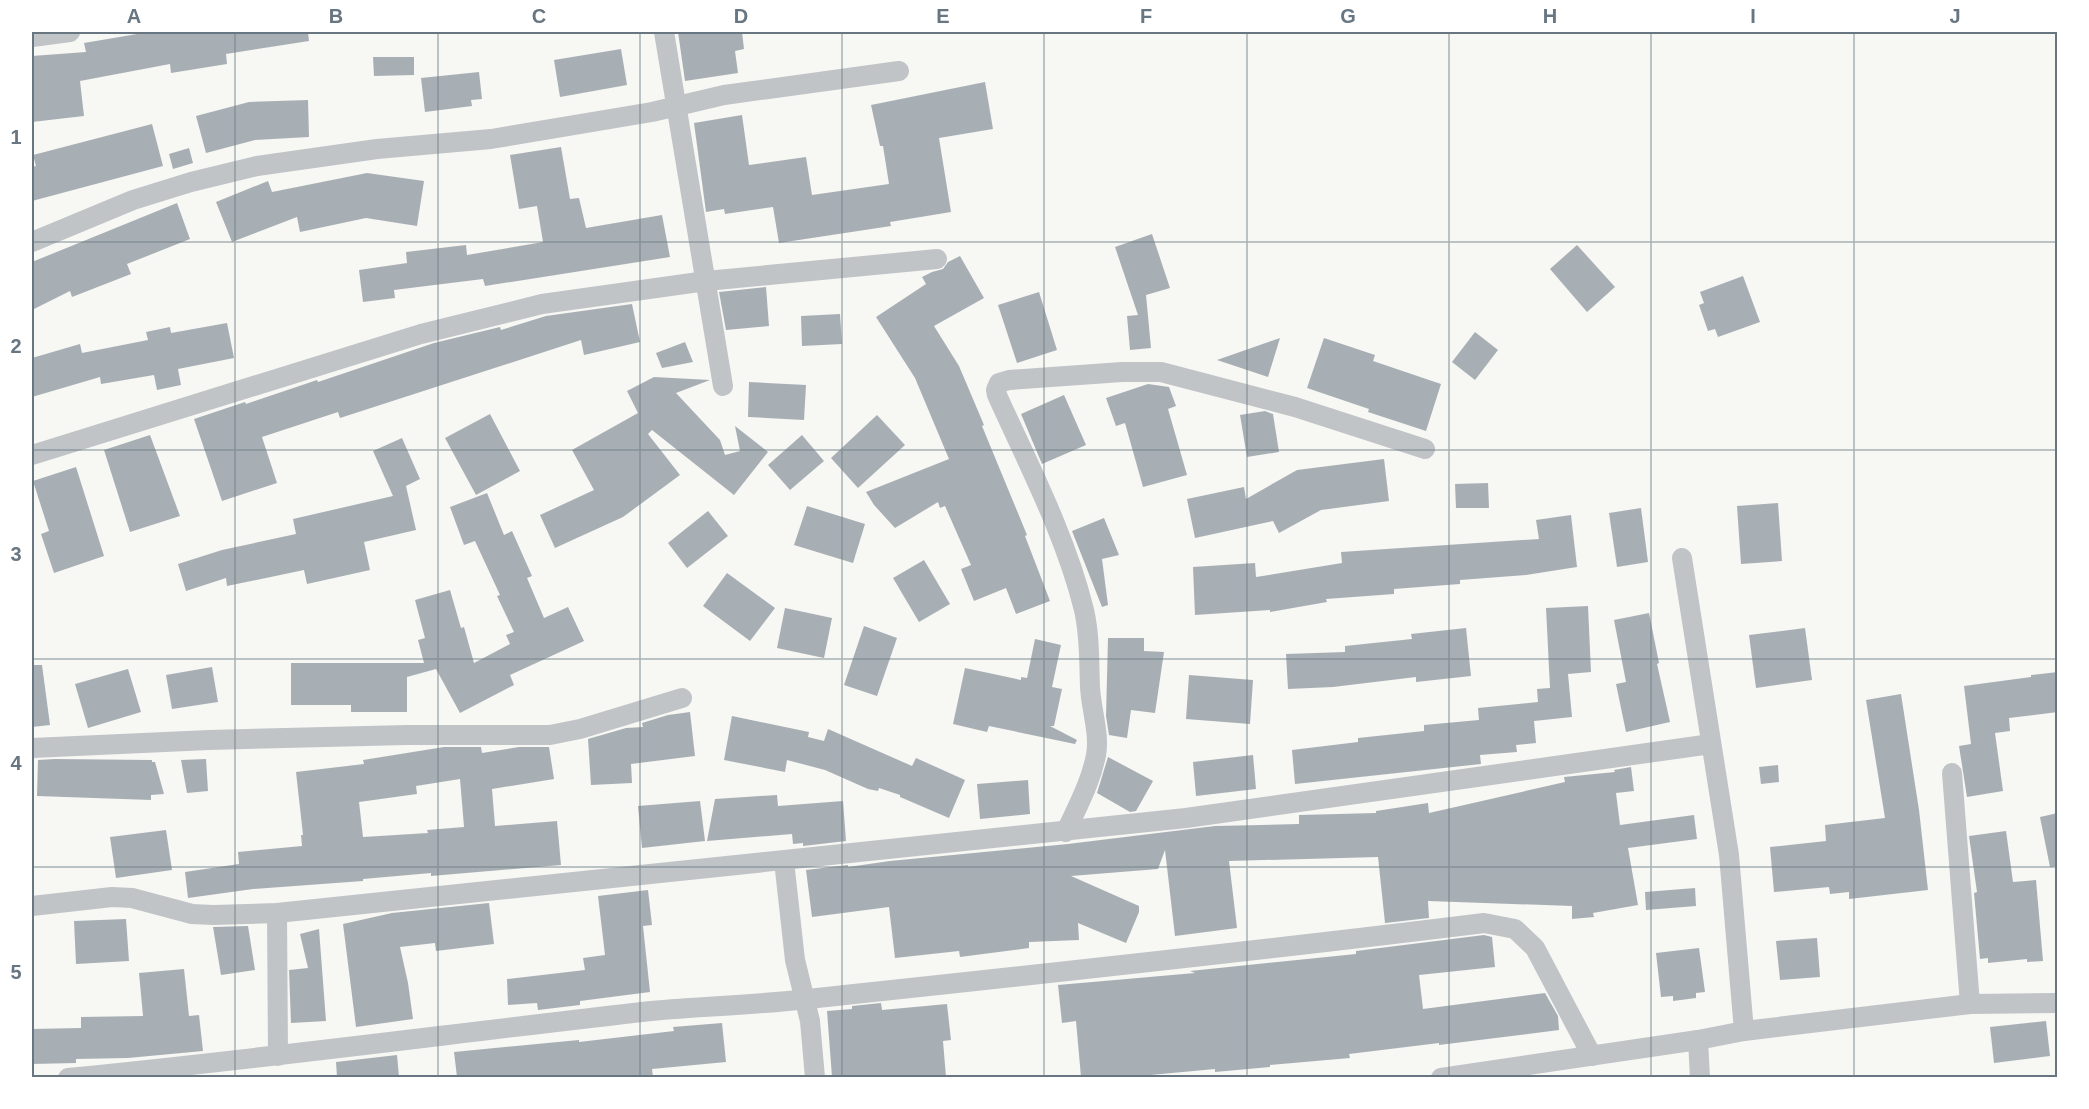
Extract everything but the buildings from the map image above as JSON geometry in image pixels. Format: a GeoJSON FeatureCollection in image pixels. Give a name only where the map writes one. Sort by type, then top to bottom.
{"type":"FeatureCollection","features":[{"type":"Feature","properties":{"kind":"street"},"geometry":{"type":"LineString","coordinates":[[32,37],[70,32]]}},
{"type":"Feature","properties":{"kind":"street"},"geometry":{"type":"LineString","coordinates":[[664,32],[723,386]]}},
{"type":"Feature","properties":{"kind":"street"},"geometry":{"type":"LineString","coordinates":[[32,242],[133,200],[191,182],[257,166],[377,149],[491,139],[652,112],[724,95],[899,71]]}},
{"type":"Feature","properties":{"kind":"street"},"geometry":{"type":"LineString","coordinates":[[32,455],[421,334],[542,304],[706,280],[937,259]]}},
{"type":"Feature","properties":{"kind":"street"},"geometry":{"type":"LineString","coordinates":[[1066,832],[1082,798],[1096,754],[1089,645],[1084,610],[1063,546],[1039,486],[997,395],[996,390],[999,383],[1009,380],[1122,372],[1161,372],[1295,407],[1425,449]]}},
{"type":"Feature","properties":{"kind":"street"},"geometry":{"type":"LineString","coordinates":[[1682,558],[1729,855],[1744,1031]]}},
{"type":"Feature","properties":{"kind":"street"},"geometry":{"type":"LineString","coordinates":[[32,748],[209,740],[407,735],[550,735],[580,729],[682,698]]}},
{"type":"Feature","properties":{"kind":"street"},"geometry":{"type":"LineString","coordinates":[[32,906],[112,897],[132,898],[192,914],[277,913],[1186,818],[1712,744]]}},
{"type":"Feature","properties":{"kind":"street"},"geometry":{"type":"LineString","coordinates":[[1952,773],[1971,1004]]}},
{"type":"Feature","properties":{"kind":"street"},"geometry":{"type":"LineString","coordinates":[[784,861],[795,960],[810,1021],[815,1077]]}},
{"type":"Feature","properties":{"kind":"street"},"geometry":{"type":"LineString","coordinates":[[277,913],[278,1056]]}},
{"type":"Feature","properties":{"kind":"street"},"geometry":{"type":"LineString","coordinates":[[68,1077],[278,1056],[655,1011],[804,1000],[992,978],[1244,953],[1484,923],[1515,929],[1535,948],[1592,1056]]}},
{"type":"Feature","properties":{"kind":"street"},"geometry":{"type":"LineString","coordinates":[[1441,1077],[1500,1074],[1744,1031],[1971,1004],[2058,1003]]}},
{"type":"Feature","properties":{"kind":"street"},"geometry":{"type":"LineString","coordinates":[[1698,1040],[1700,1077]]}}]}
